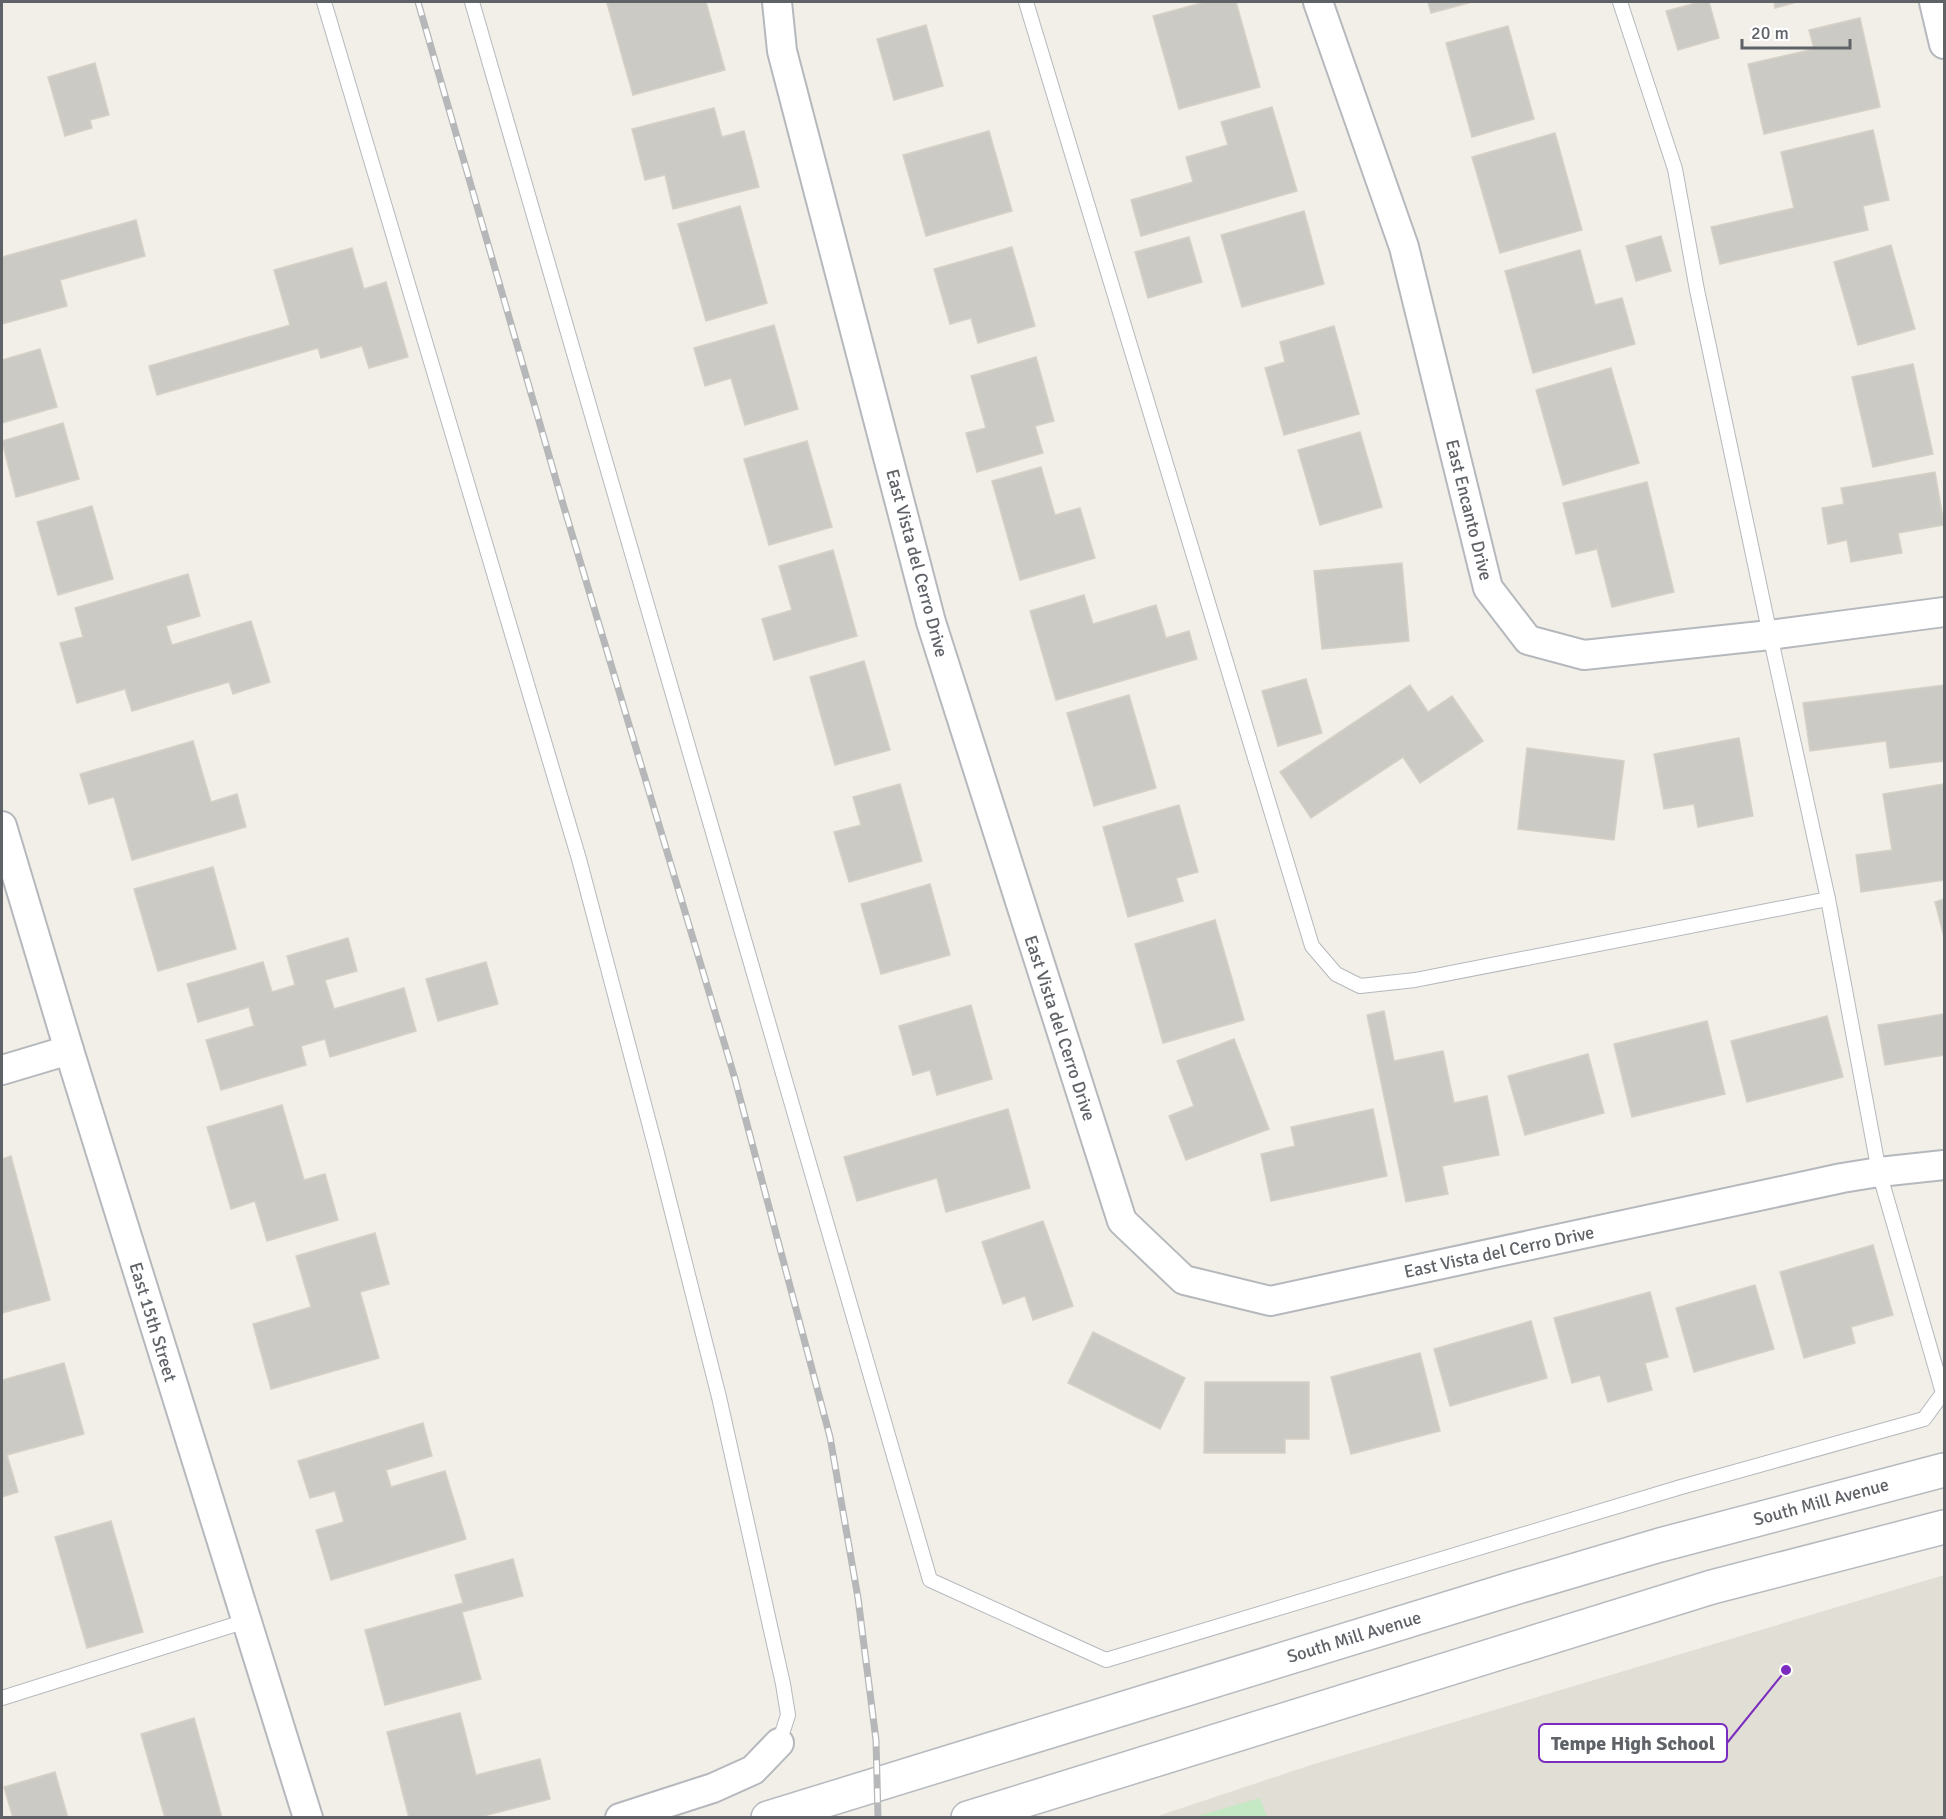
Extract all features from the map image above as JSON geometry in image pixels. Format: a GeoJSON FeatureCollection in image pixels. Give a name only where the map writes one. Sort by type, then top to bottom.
{"type":"FeatureCollection","features":[{"type":"Feature","properties":{"kind":"main road","name":"South Mill Avenue"},"geometry":{"type":"LineString","coordinates":[[768,1818],[1532,1583],[1672,1542],[1944,1470]]}},
{"type":"Feature","properties":{"kind":"main road"},"geometry":{"type":"LineString","coordinates":[[968,1818],[1712,1587],[1944,1527]]}},
{"type":"Feature","properties":{"kind":"street","name":"East Vista del Cerro Drive"},"geometry":{"type":"LineString","coordinates":[[777,2],[782,51],[932,622],[1122,1221],[1184,1280],[1270,1301],[1842,1178],[1944,1165]]}},
{"type":"Feature","properties":{"kind":"street","name":"East Encanto Drive"},"geometry":{"type":"LineString","coordinates":[[1318,2],[1404,247],[1488,588],[1528,640],[1584,655],[1770,635],[1944,612]]}},
{"type":"Feature","properties":{"kind":"street"},"geometry":{"type":"LineString","coordinates":[[1934,2],[1944,44]]}},
{"type":"Feature","properties":{"kind":"street","name":"East 15th Street"},"geometry":{"type":"LineString","coordinates":[[2,826],[69,1050],[308,1818]]}},
{"type":"Feature","properties":{"kind":"street"},"geometry":{"type":"LineString","coordinates":[[2,1070],[69,1050]]}},
{"type":"Feature","properties":{"kind":"street"},"geometry":{"type":"LineString","coordinates":[[620,1818],[713,1788],[753,1770],[779,1743]]}},
{"type":"Feature","properties":{"kind":"lane"},"geometry":{"type":"LineString","coordinates":[[324,2],[579,859],[657,1153],[719,1398],[783,1684],[788,1715],[779,1743]]}},
{"type":"Feature","properties":{"kind":"lane"},"geometry":{"type":"LineString","coordinates":[[472,2],[930,1580],[1106,1660],[1670,1491],[1924,1419],[1943,1393],[1879,1172],[1828,898],[1697,291],[1675,169],[1620,2]]}},
{"type":"Feature","properties":{"kind":"lane"},"geometry":{"type":"LineString","coordinates":[[1026,2],[1312,946],[1336,974],[1360,986],[1415,980],[1828,898]]}},
{"type":"Feature","properties":{"kind":"lane"},"geometry":{"type":"LineString","coordinates":[[2,1698],[246,1621]]}},
{"type":"Feature","properties":{"kind":"shaded area"},"geometry":{"type":"Polygon","coordinates":[[[1944,1575],[1944,1817],[1152,1818],[1311,1765],[1944,1575]]]}},
{"type":"Feature","properties":{"kind":"green space"},"geometry":{"type":"Polygon","coordinates":[[[1260,1798],[1267,1817],[1196,1817],[1201,1815],[1260,1798]]]}},
{"type":"Feature","properties":{"kind":"building"},"geometry":{"type":"Polygon","coordinates":[[[706,2],[725,70],[633,95],[607,3],[706,2]]]}},
{"type":"Feature","properties":{"kind":"building"},"geometry":{"type":"Polygon","coordinates":[[[1205,2],[1236,2],[1260,87],[1179,109],[1153,16],[1205,2]]]}},
{"type":"Feature","properties":{"kind":"building"},"geometry":{"type":"Polygon","coordinates":[[[1428,2],[1472,2],[1431,13],[1428,2]]]}},
{"type":"Feature","properties":{"kind":"building"},"geometry":{"type":"Polygon","coordinates":[[[1700,2],[1709,2],[1719,38],[1678,50],[1666,11],[1700,2]]]}},
{"type":"Feature","properties":{"kind":"building"},"geometry":{"type":"Polygon","coordinates":[[[1774,2],[1797,2],[1775,8],[1774,2]]]}},
{"type":"Feature","properties":{"kind":"building"},"geometry":{"type":"Polygon","coordinates":[[[1860,18],[1880,107],[1764,134],[1748,64],[1814,49],[1809,30],[1860,18]]]}},
{"type":"Feature","properties":{"kind":"building"},"geometry":{"type":"Polygon","coordinates":[[[926,25],[943,86],[894,100],[877,39],[926,25]]]}},
{"type":"Feature","properties":{"kind":"building"},"geometry":{"type":"Polygon","coordinates":[[[1508,26],[1534,119],[1472,137],[1446,43],[1508,26]]]}},
{"type":"Feature","properties":{"kind":"building"},"geometry":{"type":"Polygon","coordinates":[[[95,63],[109,115],[90,120],[92,128],[65,136],[48,77],[95,63]]]}},
{"type":"Feature","properties":{"kind":"building"},"geometry":{"type":"Polygon","coordinates":[[[1272,107],[1297,191],[1141,236],[1131,200],[1193,182],[1186,157],[1228,145],[1221,122],[1272,107]]]}},
{"type":"Feature","properties":{"kind":"building"},"geometry":{"type":"Polygon","coordinates":[[[714,108],[722,137],[744,131],[759,187],[673,209],[665,175],[645,180],[632,129],[714,108]]]}},
{"type":"Feature","properties":{"kind":"building"},"geometry":{"type":"Polygon","coordinates":[[[1873,130],[1889,200],[1863,206],[1868,230],[1720,264],[1711,227],[1794,208],[1781,152],[1873,130]]]}},
{"type":"Feature","properties":{"kind":"building"},"geometry":{"type":"Polygon","coordinates":[[[989,131],[1012,211],[926,236],[903,155],[989,131]]]}},
{"type":"Feature","properties":{"kind":"building"},"geometry":{"type":"Polygon","coordinates":[[[1555,133],[1582,230],[1500,253],[1472,157],[1555,133]]]}},
{"type":"Feature","properties":{"kind":"building"},"geometry":{"type":"Polygon","coordinates":[[[740,206],[767,303],[706,321],[678,224],[740,206]]]}},
{"type":"Feature","properties":{"kind":"building"},"geometry":{"type":"Polygon","coordinates":[[[1304,211],[1324,284],[1242,307],[1221,235],[1304,211]]]}},
{"type":"Feature","properties":{"kind":"building"},"geometry":{"type":"Polygon","coordinates":[[[136,220],[145,256],[60,280],[67,306],[2,324],[2,257],[136,220]]]}},
{"type":"Feature","properties":{"kind":"building"},"geometry":{"type":"Polygon","coordinates":[[[1661,236],[1671,271],[1636,281],[1626,246],[1661,236]]]}},
{"type":"Feature","properties":{"kind":"building"},"geometry":{"type":"Polygon","coordinates":[[[1189,237],[1202,282],[1148,298],[1135,252],[1189,237]]]}},
{"type":"Feature","properties":{"kind":"building"},"geometry":{"type":"Polygon","coordinates":[[[1891,245],[1915,329],[1858,345],[1834,262],[1891,245]]]}},
{"type":"Feature","properties":{"kind":"building"},"geometry":{"type":"Polygon","coordinates":[[[1012,247],[1035,326],[978,343],[971,318],[950,324],[934,269],[1012,247]]]}},
{"type":"Feature","properties":{"kind":"building"},"geometry":{"type":"Polygon","coordinates":[[[352,248],[364,289],[386,282],[408,357],[369,368],[362,346],[321,358],[318,348],[157,395],[149,366],[290,325],[274,270],[352,248]]]}},
{"type":"Feature","properties":{"kind":"building"},"geometry":{"type":"Polygon","coordinates":[[[1580,250],[1595,305],[1622,298],[1635,344],[1533,373],[1505,271],[1580,250]]]}},
{"type":"Feature","properties":{"kind":"building"},"geometry":{"type":"Polygon","coordinates":[[[774,325],[798,409],[745,425],[731,378],[705,386],[694,348],[774,325]]]}},
{"type":"Feature","properties":{"kind":"building"},"geometry":{"type":"Polygon","coordinates":[[[1334,326],[1359,414],[1284,435],[1265,368],[1285,362],[1280,342],[1334,326]]]}},
{"type":"Feature","properties":{"kind":"building"},"geometry":{"type":"Polygon","coordinates":[[[40,349],[57,407],[2,423],[2,360],[40,349]]]}},
{"type":"Feature","properties":{"kind":"building"},"geometry":{"type":"Polygon","coordinates":[[[1036,357],[1054,421],[1035,426],[1043,453],[977,472],[966,433],[986,428],[971,376],[1036,357]]]}},
{"type":"Feature","properties":{"kind":"building"},"geometry":{"type":"Polygon","coordinates":[[[1913,364],[1933,454],[1873,467],[1852,377],[1913,364]]]}},
{"type":"Feature","properties":{"kind":"building"},"geometry":{"type":"Polygon","coordinates":[[[1611,368],[1639,463],[1563,485],[1536,390],[1611,368]]]}},
{"type":"Feature","properties":{"kind":"building"},"geometry":{"type":"Polygon","coordinates":[[[63,423],[79,479],[16,497],[2,441],[63,423]]]}},
{"type":"Feature","properties":{"kind":"building"},"geometry":{"type":"Polygon","coordinates":[[[1360,432],[1382,507],[1320,525],[1298,450],[1360,432]]]}},
{"type":"Feature","properties":{"kind":"building"},"geometry":{"type":"Polygon","coordinates":[[[807,441],[832,527],[769,545],[744,459],[807,441]]]}},
{"type":"Feature","properties":{"kind":"building"},"geometry":{"type":"Polygon","coordinates":[[[1041,467],[1055,515],[1080,508],[1095,558],[1020,580],[992,481],[1041,467]]]}},
{"type":"Feature","properties":{"kind":"building"},"geometry":{"type":"Polygon","coordinates":[[[1935,472],[1944,525],[1898,533],[1902,553],[1851,562],[1847,540],[1828,544],[1822,508],[1844,504],[1841,488],[1935,472]]]}},
{"type":"Feature","properties":{"kind":"building"},"geometry":{"type":"Polygon","coordinates":[[[1647,482],[1674,592],[1612,607],[1597,549],[1576,554],[1563,503],[1647,482]]]}},
{"type":"Feature","properties":{"kind":"building"},"geometry":{"type":"Polygon","coordinates":[[[92,506],[113,579],[58,595],[37,522],[92,506]]]}},
{"type":"Feature","properties":{"kind":"building"},"geometry":{"type":"Polygon","coordinates":[[[833,550],[857,636],[774,660],[762,619],[792,610],[779,566],[833,550]]]}},
{"type":"Feature","properties":{"kind":"building"},"geometry":{"type":"Polygon","coordinates":[[[1402,563],[1409,641],[1322,649],[1314,571],[1402,563]]]}},
{"type":"Feature","properties":{"kind":"building"},"geometry":{"type":"Polygon","coordinates":[[[188,574],[200,616],[166,626],[172,645],[251,621],[270,682],[233,694],[229,682],[132,711],[125,689],[77,703],[60,643],[83,637],[75,608],[188,574]]]}},
{"type":"Feature","properties":{"kind":"building"},"geometry":{"type":"Polygon","coordinates":[[[1084,595],[1093,624],[1156,605],[1166,638],[1189,631],[1197,659],[1056,700],[1030,611],[1084,595]]]}},
{"type":"Feature","properties":{"kind":"building"},"geometry":{"type":"Polygon","coordinates":[[[864,661],[890,750],[835,765],[810,677],[864,661]]]}},
{"type":"Feature","properties":{"kind":"building"},"geometry":{"type":"Polygon","coordinates":[[[1306,679],[1322,733],[1278,746],[1262,691],[1306,679]]]}},
{"type":"Feature","properties":{"kind":"building"},"geometry":{"type":"Polygon","coordinates":[[[1410,685],[1428,712],[1452,696],[1483,741],[1420,783],[1403,757],[1311,818],[1280,772],[1410,685]]]}},
{"type":"Feature","properties":{"kind":"building"},"geometry":{"type":"Polygon","coordinates":[[[1944,685],[1944,761],[1890,768],[1886,741],[1810,751],[1803,703],[1944,685]]]}},
{"type":"Feature","properties":{"kind":"building"},"geometry":{"type":"Polygon","coordinates":[[[1129,695],[1156,788],[1094,806],[1067,713],[1129,695]]]}},
{"type":"Feature","properties":{"kind":"building"},"geometry":{"type":"Polygon","coordinates":[[[1739,738],[1753,816],[1698,827],[1694,804],[1664,809],[1654,754],[1739,738]]]}},
{"type":"Feature","properties":{"kind":"building"},"geometry":{"type":"Polygon","coordinates":[[[193,741],[211,802],[237,794],[246,827],[132,860],[114,797],[89,804],[80,774],[193,741]]]}},
{"type":"Feature","properties":{"kind":"building"},"geometry":{"type":"Polygon","coordinates":[[[1527,748],[1624,761],[1614,840],[1518,829],[1527,748]]]}},
{"type":"Feature","properties":{"kind":"building"},"geometry":{"type":"Polygon","coordinates":[[[900,784],[922,861],[849,882],[834,832],[861,825],[853,797],[900,784]]]}},
{"type":"Feature","properties":{"kind":"building"},"geometry":{"type":"Polygon","coordinates":[[[1944,784],[1944,880],[1861,892],[1856,855],[1892,850],[1883,794],[1944,784]]]}},
{"type":"Feature","properties":{"kind":"building"},"geometry":{"type":"Polygon","coordinates":[[[1179,805],[1198,872],[1176,878],[1183,901],[1128,917],[1103,827],[1179,805]]]}},
{"type":"Feature","properties":{"kind":"building"},"geometry":{"type":"Polygon","coordinates":[[[213,867],[236,949],[158,971],[134,889],[213,867]]]}},
{"type":"Feature","properties":{"kind":"building"},"geometry":{"type":"Polygon","coordinates":[[[930,884],[950,955],[881,974],[861,904],[930,884]]]}},
{"type":"Feature","properties":{"kind":"building"},"geometry":{"type":"Polygon","coordinates":[[[1944,899],[1944,937],[1935,902],[1944,899]]]}},
{"type":"Feature","properties":{"kind":"building"},"geometry":{"type":"Polygon","coordinates":[[[1215,920],[1244,1020],[1163,1043],[1135,944],[1215,920]]]}},
{"type":"Feature","properties":{"kind":"building"},"geometry":{"type":"Polygon","coordinates":[[[348,938],[357,971],[325,980],[334,1009],[404,988],[416,1031],[330,1057],[325,1039],[301,1046],[306,1065],[221,1090],[206,1040],[254,1026],[249,1007],[198,1022],[187,984],[263,962],[272,992],[295,985],[287,956],[348,938]]]}},
{"type":"Feature","properties":{"kind":"building"},"geometry":{"type":"Polygon","coordinates":[[[486,962],[498,1004],[438,1021],[426,979],[486,962]]]}},
{"type":"Feature","properties":{"kind":"building"},"geometry":{"type":"Polygon","coordinates":[[[971,1005],[992,1079],[937,1095],[930,1070],[913,1075],[899,1026],[971,1005]]]}},
{"type":"Feature","properties":{"kind":"building"},"geometry":{"type":"Polygon","coordinates":[[[1384,1011],[1394,1061],[1443,1051],[1454,1103],[1487,1096],[1499,1155],[1442,1166],[1448,1194],[1406,1202],[1367,1015],[1384,1011]]]}},
{"type":"Feature","properties":{"kind":"building"},"geometry":{"type":"Polygon","coordinates":[[[1944,1014],[1944,1055],[1885,1065],[1878,1025],[1944,1014]]]}},
{"type":"Feature","properties":{"kind":"building"},"geometry":{"type":"Polygon","coordinates":[[[1827,1016],[1843,1077],[1747,1102],[1731,1041],[1827,1016]]]}},
{"type":"Feature","properties":{"kind":"building"},"geometry":{"type":"Polygon","coordinates":[[[1707,1021],[1725,1094],[1632,1117],[1614,1044],[1707,1021]]]}},
{"type":"Feature","properties":{"kind":"building"},"geometry":{"type":"Polygon","coordinates":[[[1234,1039],[1269,1129],[1186,1160],[1169,1116],[1194,1106],[1177,1061],[1234,1039]]]}},
{"type":"Feature","properties":{"kind":"building"},"geometry":{"type":"Polygon","coordinates":[[[1588,1054],[1604,1113],[1525,1135],[1508,1076],[1588,1054]]]}},
{"type":"Feature","properties":{"kind":"building"},"geometry":{"type":"Polygon","coordinates":[[[282,1105],[304,1180],[325,1174],[338,1220],[267,1241],[255,1201],[231,1209],[207,1127],[282,1105]]]}},
{"type":"Feature","properties":{"kind":"building"},"geometry":{"type":"Polygon","coordinates":[[[1008,1109],[1030,1188],[946,1212],[937,1178],[857,1201],[844,1157],[1008,1109]]]}},
{"type":"Feature","properties":{"kind":"building"},"geometry":{"type":"Polygon","coordinates":[[[1373,1109],[1387,1176],[1271,1201],[1261,1154],[1295,1146],[1291,1127],[1373,1109]]]}},
{"type":"Feature","properties":{"kind":"building"},"geometry":{"type":"Polygon","coordinates":[[[11,1156],[50,1300],[2,1313],[2,1159],[11,1156]]]}},
{"type":"Feature","properties":{"kind":"building"},"geometry":{"type":"Polygon","coordinates":[[[1043,1221],[1073,1306],[1033,1320],[1025,1296],[1003,1304],[982,1242],[1043,1221]]]}},
{"type":"Feature","properties":{"kind":"building"},"geometry":{"type":"Polygon","coordinates":[[[375,1233],[389,1284],[360,1292],[379,1358],[271,1389],[253,1324],[311,1307],[296,1256],[375,1233]]]}},
{"type":"Feature","properties":{"kind":"building"},"geometry":{"type":"Polygon","coordinates":[[[1873,1245],[1893,1315],[1851,1327],[1855,1343],[1804,1358],[1780,1272],[1873,1245]]]}},
{"type":"Feature","properties":{"kind":"building"},"geometry":{"type":"Polygon","coordinates":[[[1755,1285],[1774,1349],[1694,1372],[1676,1308],[1755,1285]]]}},
{"type":"Feature","properties":{"kind":"building"},"geometry":{"type":"Polygon","coordinates":[[[1650,1292],[1668,1357],[1645,1363],[1652,1390],[1608,1402],[1600,1375],[1572,1383],[1554,1318],[1650,1292]]]}},
{"type":"Feature","properties":{"kind":"building"},"geometry":{"type":"Polygon","coordinates":[[[1531,1321],[1547,1378],[1450,1406],[1434,1349],[1531,1321]]]}},
{"type":"Feature","properties":{"kind":"building"},"geometry":{"type":"Polygon","coordinates":[[[1093,1332],[1185,1378],[1160,1429],[1068,1383],[1093,1332]]]}},
{"type":"Feature","properties":{"kind":"building"},"geometry":{"type":"Polygon","coordinates":[[[1420,1353],[1440,1431],[1351,1454],[1331,1377],[1420,1353]]]}},
{"type":"Feature","properties":{"kind":"building"},"geometry":{"type":"Polygon","coordinates":[[[64,1363],[84,1434],[7,1455],[18,1492],[2,1497],[2,1380],[64,1363]]]}},
{"type":"Feature","properties":{"kind":"building"},"geometry":{"type":"Polygon","coordinates":[[[1205,1382],[1309,1382],[1309,1439],[1285,1439],[1285,1453],[1204,1453],[1205,1382]]]}},
{"type":"Feature","properties":{"kind":"building"},"geometry":{"type":"Polygon","coordinates":[[[423,1423],[432,1456],[386,1470],[391,1487],[445,1471],[466,1539],[331,1580],[316,1530],[344,1522],[335,1491],[310,1498],[298,1461],[423,1423]]]}},
{"type":"Feature","properties":{"kind":"building"},"geometry":{"type":"Polygon","coordinates":[[[111,1521],[143,1632],[87,1648],[55,1537],[111,1521]]]}},
{"type":"Feature","properties":{"kind":"building"},"geometry":{"type":"Polygon","coordinates":[[[513,1559],[523,1596],[462,1612],[481,1679],[385,1705],[365,1630],[463,1603],[455,1575],[513,1559]]]}},
{"type":"Feature","properties":{"kind":"building"},"geometry":{"type":"Polygon","coordinates":[[[460,1713],[476,1775],[540,1759],[550,1799],[476,1818],[409,1818],[387,1732],[460,1713]]]}},
{"type":"Feature","properties":{"kind":"building"},"geometry":{"type":"Polygon","coordinates":[[[194,1718],[222,1818],[165,1818],[141,1734],[194,1718]]]}},
{"type":"Feature","properties":{"kind":"building"},"geometry":{"type":"Polygon","coordinates":[[[55,1772],[68,1818],[13,1818],[4,1787],[55,1772]]]}},
{"type":"Feature","properties":{"kind":"railway"},"geometry":{"type":"LineString","coordinates":[[418,2],[563,504],[735,1079],[830,1437],[858,1598],[876,1740],[878,1818]]}},
{"type":"Feature","properties":{"kind":"place","name":"Tempe High School"},"geometry":{"type":"Point","coordinates":[1786,1670]}}]}
